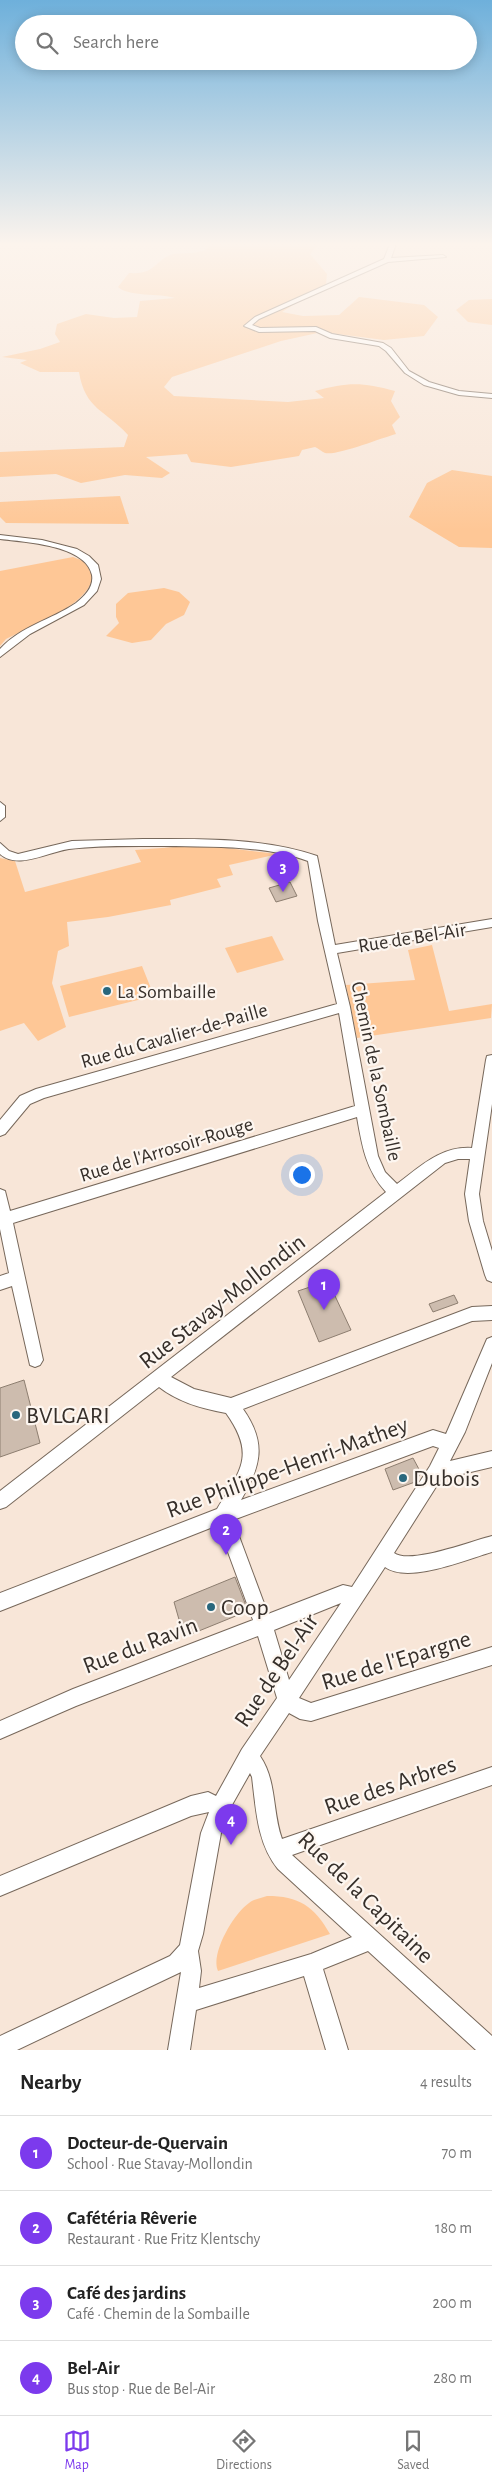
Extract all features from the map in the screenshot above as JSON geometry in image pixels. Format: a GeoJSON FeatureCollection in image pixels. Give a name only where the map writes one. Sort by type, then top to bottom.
{"type":"FeatureCollection","features":[{"type":"Feature","properties":{"kind":"street"},"geometry":{"type":"LineString","coordinates":[[353,340],[381,344],[387,348],[406,371],[417,379],[466,394],[492,396]]}},
{"type":"Feature","properties":{"kind":"street"},"geometry":{"type":"LineString","coordinates":[[0,537],[49,544],[78,552],[94,566],[98,577],[94,590],[84,600],[25,632],[0,654]]}},
{"type":"Feature","properties":{"kind":"street"},"geometry":{"type":"LineString","coordinates":[[0,806],[0,817]]}},
{"type":"Feature","properties":{"kind":"street","name":"Chemin de la Sombaille"},"geometry":{"type":"LineString","coordinates":[[0,847],[8,854],[18,858],[32,856],[59,846],[94,844],[212,844],[303,854],[313,860],[324,921],[344,1008],[374,1167],[396,1194]]}},
{"type":"Feature","properties":{"kind":"street","name":"Rue de Bel-Air"},"geometry":{"type":"LineString","coordinates":[[331,950],[492,923]]}},
{"type":"Feature","properties":{"kind":"street","name":"Rue du Cavalier-de-Paille"},"geometry":{"type":"LineString","coordinates":[[0,1130],[24,1100],[41,1093],[344,1008]]}},
{"type":"Feature","properties":{"kind":"street"},"geometry":{"type":"LineString","coordinates":[[492,1060],[486,1129],[477,1154],[472,1204],[492,1275]]}},
{"type":"Feature","properties":{"kind":"street","name":"Rue de l'Arrosoir-Rouge"},"geometry":{"type":"LineString","coordinates":[[5,1219],[362,1110]]}},
{"type":"Feature","properties":{"kind":"street","name":"Rue Stavay-Mollondin"},"geometry":{"type":"LineString","coordinates":[[0,1501],[448,1155],[458,1153],[477,1154]]}},
{"type":"Feature","properties":{"kind":"street"},"geometry":{"type":"LineString","coordinates":[[0,1195],[35,1360]]}},
{"type":"Feature","properties":{"kind":"street"},"geometry":{"type":"LineString","coordinates":[[0,1283],[17,1278]]}},
{"type":"Feature","properties":{"kind":"street"},"geometry":{"type":"LineString","coordinates":[[160,1378],[168,1385],[199,1400],[232,1406],[472,1314],[492,1313]]}},
{"type":"Feature","properties":{"kind":"street","name":"Rue de Bel-Air"},"geometry":{"type":"LineString","coordinates":[[179,2050],[191,1971],[188,1952],[194,1934],[211,1833],[220,1807],[249,1756],[356,1597],[436,1472],[451,1444],[492,1344]]}},
{"type":"Feature","properties":{"kind":"street"},"geometry":{"type":"LineString","coordinates":[[232,1406],[245,1423],[254,1454],[248,1472],[223,1515],[263,1624],[287,1701]]}},
{"type":"Feature","properties":{"kind":"street","name":"Rue Philippe-Henri-Mathey"},"geometry":{"type":"LineString","coordinates":[[0,1602],[223,1515],[433,1438],[451,1444]]}},
{"type":"Feature","properties":{"kind":"street"},"geometry":{"type":"LineString","coordinates":[[436,1472],[492,1458]]}},
{"type":"Feature","properties":{"kind":"street"},"geometry":{"type":"LineString","coordinates":[[382,1555],[396,1565],[416,1565],[492,1544]]}},
{"type":"Feature","properties":{"kind":"street","name":"Rue du Ravin"},"geometry":{"type":"LineString","coordinates":[[0,1730],[74,1698],[263,1624],[344,1594],[356,1597]]}},
{"type":"Feature","properties":{"kind":"street","name":"Rue de l'Epargne"},"geometry":{"type":"LineString","coordinates":[[287,1701],[300,1710],[311,1712],[492,1656]]}},
{"type":"Feature","properties":{"kind":"street","name":"Rue de la Capitaine"},"geometry":{"type":"LineString","coordinates":[[249,1756],[261,1774],[267,1824],[276,1851],[300,1877],[492,2050]]}},
{"type":"Feature","properties":{"kind":"street","name":"Rue des Arbres"},"geometry":{"type":"LineString","coordinates":[[276,1851],[492,1776]]}},
{"type":"Feature","properties":{"kind":"street"},"geometry":{"type":"LineString","coordinates":[[0,1886],[191,1806],[208,1802],[220,1807]]}},
{"type":"Feature","properties":{"kind":"street"},"geometry":{"type":"LineString","coordinates":[[186,2002],[311,1964],[369,1940]]}},
{"type":"Feature","properties":{"kind":"street"},"geometry":{"type":"LineString","coordinates":[[0,2047],[177,1963],[188,1952]]}},
{"type":"Feature","properties":{"kind":"street"},"geometry":{"type":"LineString","coordinates":[[311,1964],[337,2050]]}},
{"type":"Feature","properties":{"kind":"shaded area"},"geometry":{"type":"Polygon","coordinates":[[[59,340],[287,340],[172,377],[164,387],[174,396],[288,402],[324,398],[315,391],[337,386],[355,384],[373,386],[395,391],[391,401],[400,417],[392,425],[396,434],[339,452],[325,453],[315,447],[302,450],[299,456],[231,467],[191,462],[187,454],[146,457],[170,473],[162,478],[125,475],[81,483],[56,474],[0,477],[0,452],[124,447],[128,435],[91,402],[82,385],[79,372],[40,372],[20,363],[27,360],[2,357],[40,349],[60,342],[59,340]]]}},
{"type":"Feature","properties":{"kind":"shaded area"},"geometry":{"type":"Polygon","coordinates":[[[452,470],[492,476],[492,548],[459,547],[409,517],[427,483],[452,470]]]}},
{"type":"Feature","properties":{"kind":"shaded area"},"geometry":{"type":"Polygon","coordinates":[[[120,496],[129,524],[6,523],[0,517],[0,502],[120,496]]]}},
{"type":"Feature","properties":{"kind":"shaded area"},"geometry":{"type":"Polygon","coordinates":[[[73,557],[86,562],[93,578],[80,598],[69,607],[43,622],[6,639],[0,646],[0,571],[73,557]]]}},
{"type":"Feature","properties":{"kind":"shaded area"},"geometry":{"type":"Polygon","coordinates":[[[164,588],[179,592],[190,602],[184,615],[166,624],[151,640],[132,643],[106,636],[119,623],[116,617],[116,604],[128,593],[164,588]]]}},
{"type":"Feature","properties":{"kind":"shaded area"},"geometry":{"type":"Polygon","coordinates":[[[202,845],[278,854],[229,865],[233,875],[217,879],[221,887],[170,900],[171,905],[108,917],[67,922],[69,946],[58,951],[52,983],[66,1027],[38,1041],[24,1023],[0,1031],[0,858],[15,861],[25,892],[141,862],[135,850],[202,845]]]}},
{"type":"Feature","properties":{"kind":"shaded area"},"geometry":{"type":"Polygon","coordinates":[[[272,936],[284,960],[237,973],[225,948],[272,936]]]}},
{"type":"Feature","properties":{"kind":"shaded area"},"geometry":{"type":"Polygon","coordinates":[[[432,945],[449,1011],[492,1004],[491,1018],[357,1038],[346,985],[415,980],[408,950],[432,945]]]}},
{"type":"Feature","properties":{"kind":"shaded area","name":"La Sombaille"},"geometry":{"type":"Polygon","coordinates":[[[142,966],[154,996],[69,1017],[60,986],[142,966]]]}},
{"type":"Feature","properties":{"kind":"shaded area"},"geometry":{"type":"Polygon","coordinates":[[[267,1896],[288,1898],[304,1904],[318,1916],[330,1934],[218,1971],[216,1964],[217,1955],[230,1924],[249,1903],[267,1896]]]}},
{"type":"Feature","properties":{"kind":"building"},"geometry":{"type":"Polygon","coordinates":[[[290,882],[297,896],[276,902],[269,888],[290,882]]]}},
{"type":"Feature","properties":{"kind":"building"},"geometry":{"type":"Polygon","coordinates":[[[328,1281],[351,1330],[319,1342],[298,1291],[328,1281]]]}},
{"type":"Feature","properties":{"kind":"building"},"geometry":{"type":"Polygon","coordinates":[[[454,1295],[458,1303],[433,1312],[429,1304],[454,1295]]]}},
{"type":"Feature","properties":{"kind":"building","name":"BVLGARI"},"geometry":{"type":"Polygon","coordinates":[[[24,1380],[40,1443],[0,1457],[0,1388],[24,1380]]]}},
{"type":"Feature","properties":{"kind":"building","name":"Dubois"},"geometry":{"type":"Polygon","coordinates":[[[413,1458],[421,1473],[415,1482],[393,1490],[385,1469],[413,1458]]]}},
{"type":"Feature","properties":{"kind":"building","name":"Coop"},"geometry":{"type":"Polygon","coordinates":[[[235,1577],[248,1611],[184,1637],[174,1602],[235,1577]]]}},
{"type":"Feature","properties":{"kind":"place","name":"Café des jardins"},"geometry":{"type":"Point","coordinates":[283,892]}},
{"type":"Feature","properties":{"kind":"place","name":"La Sombaille"},"geometry":{"type":"Point","coordinates":[107,991]}},
{"type":"Feature","properties":{"kind":"place","name":"Docteur-de-Quervain"},"geometry":{"type":"Point","coordinates":[324,1310]}},
{"type":"Feature","properties":{"kind":"place","name":"BVLGARI"},"geometry":{"type":"Point","coordinates":[16,1415]}},
{"type":"Feature","properties":{"kind":"place","name":"Dubois"},"geometry":{"type":"Point","coordinates":[403,1478]}},
{"type":"Feature","properties":{"kind":"place","name":"Cafétéria Rêverie"},"geometry":{"type":"Point","coordinates":[226,1555]}},
{"type":"Feature","properties":{"kind":"place","name":"Coop"},"geometry":{"type":"Point","coordinates":[211,1607]}},
{"type":"Feature","properties":{"kind":"place","name":"Bel-Air"},"geometry":{"type":"Point","coordinates":[231,1845]}}]}
